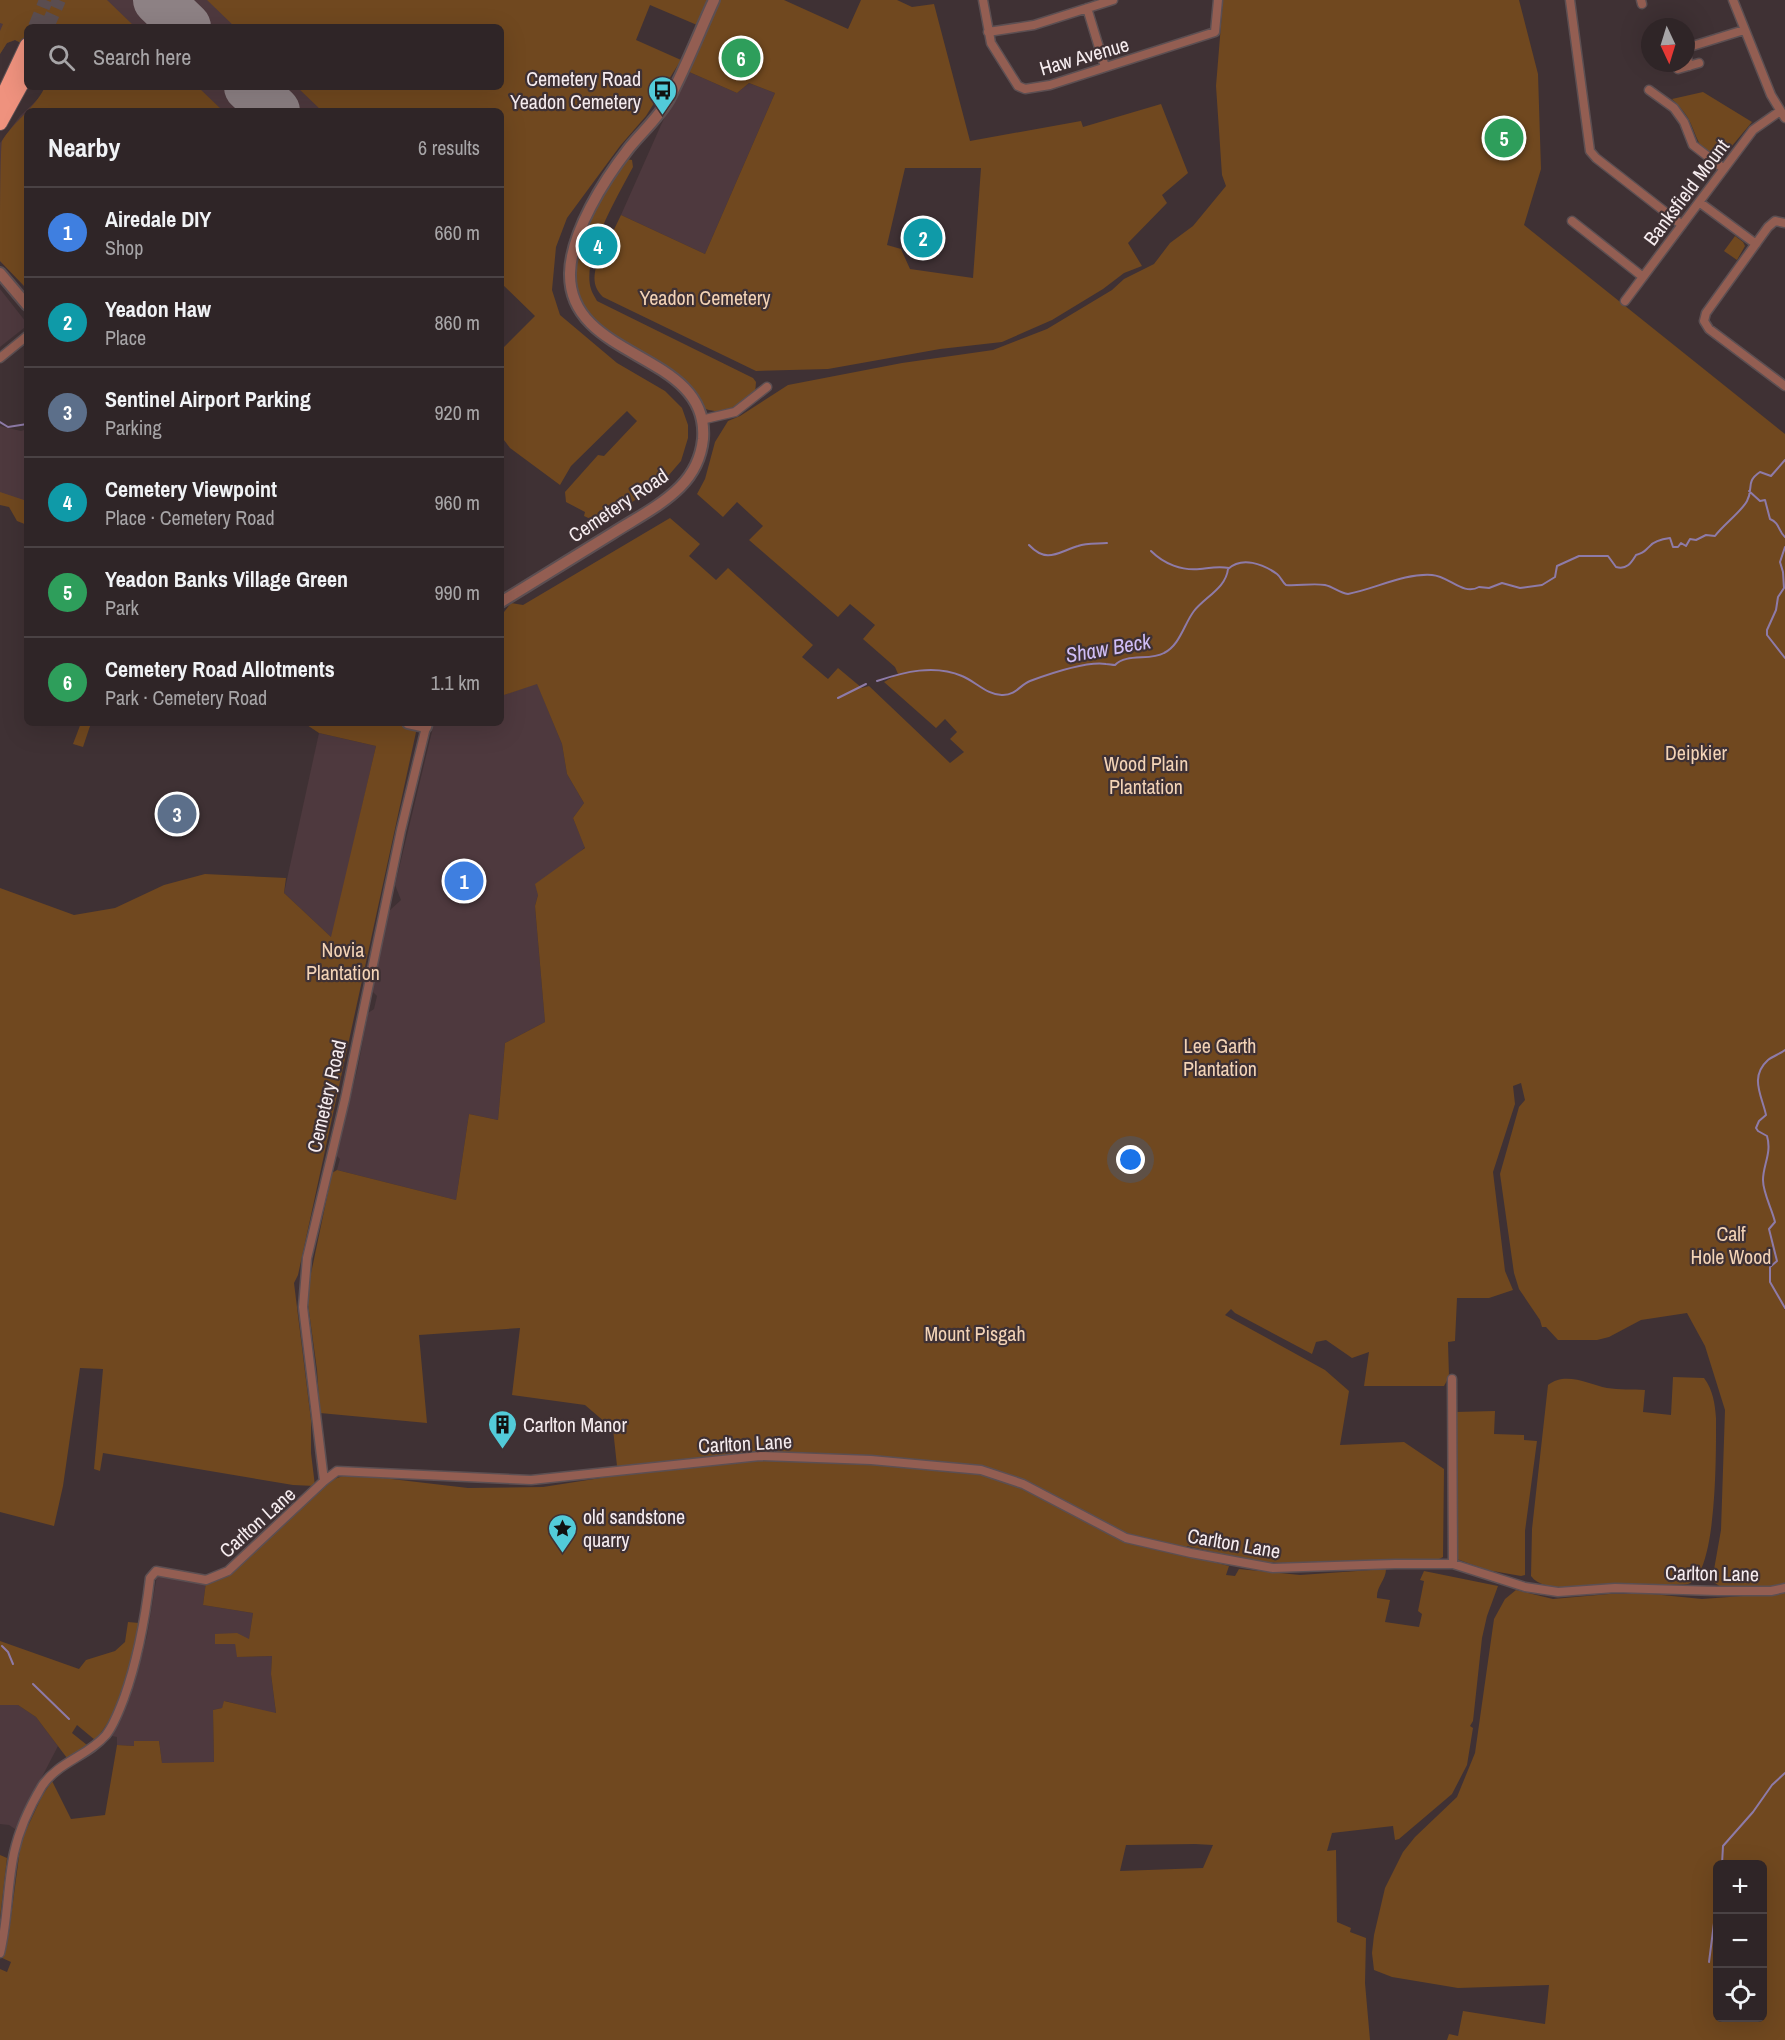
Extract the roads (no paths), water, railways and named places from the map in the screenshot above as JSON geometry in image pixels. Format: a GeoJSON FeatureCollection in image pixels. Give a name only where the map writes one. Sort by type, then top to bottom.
{"type":"FeatureCollection","features":[{"type":"Feature","properties":{"kind":"highway"},"geometry":{"type":"LineString","coordinates":[[0,102],[24,51]]}},
{"type":"Feature","properties":{"kind":"highway"},"geometry":{"type":"LineString","coordinates":[[0,123],[24,79]]}},
{"type":"Feature","properties":{"kind":"street","name":"Cemetery Road"},"geometry":{"type":"LineString","coordinates":[[504,600],[654,507],[680,488],[697,464],[701,453],[703,430],[691,394],[661,368],[608,339],[583,316],[576,302],[570,276],[574,248],[599,193],[619,161],[668,100],[714,0]]}},
{"type":"Feature","properties":{"kind":"street","name":"Haw Avenue"},"geometry":{"type":"LineString","coordinates":[[983,0],[990,43],[1021,88],[1050,85],[1215,32],[1218,0]]}},
{"type":"Feature","properties":{"kind":"street"},"geometry":{"type":"LineString","coordinates":[[988,32],[1034,25],[1113,0]]}},
{"type":"Feature","properties":{"kind":"street"},"geometry":{"type":"LineString","coordinates":[[1570,0],[1590,151],[1682,225]]}},
{"type":"Feature","properties":{"kind":"street"},"geometry":{"type":"LineString","coordinates":[[1733,0],[1771,95],[1783,115]]}},
{"type":"Feature","properties":{"kind":"street"},"geometry":{"type":"LineString","coordinates":[[1087,8],[1106,67]]}},
{"type":"Feature","properties":{"kind":"street"},"geometry":{"type":"LineString","coordinates":[[1695,45],[1744,30]]}},
{"type":"Feature","properties":{"kind":"street"},"geometry":{"type":"LineString","coordinates":[[1695,64],[1699,63]]}},
{"type":"Feature","properties":{"kind":"street"},"geometry":{"type":"LineString","coordinates":[[1649,90],[1674,108],[1684,122],[1693,145],[1724,169]]}},
{"type":"Feature","properties":{"kind":"street","name":"Banksfield Mount"},"geometry":{"type":"LineString","coordinates":[[1625,301],[1753,130],[1783,115]]}},
{"type":"Feature","properties":{"kind":"street"},"geometry":{"type":"LineString","coordinates":[[1699,202],[1756,244]]}},
{"type":"Feature","properties":{"kind":"street"},"geometry":{"type":"LineString","coordinates":[[1572,221],[1643,277]]}},
{"type":"Feature","properties":{"kind":"street"},"geometry":{"type":"LineString","coordinates":[[1785,222],[1773,222],[1706,313],[1704,321],[1709,329],[1785,386]]}},
{"type":"Feature","properties":{"kind":"street"},"geometry":{"type":"LineString","coordinates":[[0,273],[24,301]]}},
{"type":"Feature","properties":{"kind":"street"},"geometry":{"type":"LineString","coordinates":[[0,358],[24,338]]}},
{"type":"Feature","properties":{"kind":"street"},"geometry":{"type":"LineString","coordinates":[[701,420],[735,412],[767,387]]}},
{"type":"Feature","properties":{"kind":"street","name":"Cemetery Road"},"geometry":{"type":"LineString","coordinates":[[324,1481],[303,1307],[307,1258],[345,1099],[401,830],[427,726]]}},
{"type":"Feature","properties":{"kind":"street"},"geometry":{"type":"LineString","coordinates":[[1452,1379],[1453,1564]]}},
{"type":"Feature","properties":{"kind":"street","name":"Carlton Lane"},"geometry":{"type":"LineString","coordinates":[[0,1953],[7,1918],[14,1853],[22,1826],[49,1777],[98,1742],[107,1734],[114,1722],[140,1648],[150,1578],[156,1571],[206,1580],[228,1571],[337,1471],[531,1480],[760,1456],[838,1458],[981,1470],[1023,1484],[1126,1538],[1273,1568],[1453,1564],[1526,1587],[1558,1592],[1615,1588],[1717,1591],[1771,1591],[1785,1588]]}},
{"type":"Feature","properties":{"kind":"waterway"},"geometry":{"type":"LineString","coordinates":[[0,422],[8,427],[24,424]]}},
{"type":"Feature","properties":{"kind":"waterway","name":"Shaw Beck"},"geometry":{"type":"LineString","coordinates":[[877,681],[908,672],[941,670],[967,678],[987,691],[1003,695],[1015,692],[1030,681],[1068,669],[1089,664],[1115,665],[1125,659],[1152,657],[1164,653],[1174,645],[1190,616],[1219,587],[1228,569],[1246,562],[1265,567],[1277,574],[1286,585],[1325,585],[1348,594],[1421,575],[1438,576],[1467,589],[1489,588],[1502,583],[1520,588],[1542,585],[1555,577],[1557,566],[1579,556],[1608,556],[1616,567],[1623,568],[1636,555],[1659,540],[1670,538],[1673,547],[1678,547],[1681,543],[1686,546],[1690,539],[1696,540],[1706,535],[1715,536],[1744,505],[1755,476],[1760,472],[1771,476],[1785,460]]}},
{"type":"Feature","properties":{"kind":"waterway"},"geometry":{"type":"LineString","coordinates":[[1749,491],[1760,501],[1765,500],[1770,519],[1776,523],[1785,537]]}},
{"type":"Feature","properties":{"kind":"waterway"},"geometry":{"type":"LineString","coordinates":[[1029,545],[1041,554],[1053,555],[1081,545],[1107,543]]}},
{"type":"Feature","properties":{"kind":"waterway"},"geometry":{"type":"LineString","coordinates":[[1785,547],[1780,562],[1784,588],[1778,597],[1776,610],[1767,630],[1767,635],[1785,658]]}},
{"type":"Feature","properties":{"kind":"waterway"},"geometry":{"type":"LineString","coordinates":[[1151,551],[1167,563],[1180,568],[1229,568]]}},
{"type":"Feature","properties":{"kind":"waterway","name":"Shaw Beck"},"geometry":{"type":"LineString","coordinates":[[838,698],[866,684]]}},
{"type":"Feature","properties":{"kind":"waterway"},"geometry":{"type":"LineString","coordinates":[[1785,1050],[1768,1060],[1759,1073],[1758,1087],[1766,1115],[1759,1121],[1756,1128],[1767,1136],[1768,1142],[1763,1180],[1775,1222],[1769,1229],[1777,1261],[1770,1267],[1770,1282],[1785,1308]]}},
{"type":"Feature","properties":{"kind":"waterway"},"geometry":{"type":"LineString","coordinates":[[2,1646],[8,1652],[13,1664]]}},
{"type":"Feature","properties":{"kind":"waterway"},"geometry":{"type":"LineString","coordinates":[[33,1684],[69,1719]]}},
{"type":"Feature","properties":{"kind":"waterway"},"geometry":{"type":"LineString","coordinates":[[1722,1860],[1723,1846],[1753,1812],[1772,1785],[1785,1773]]}},
{"type":"Feature","properties":{"kind":"waterway"},"geometry":{"type":"LineString","coordinates":[[1709,1962],[1715,1914]]}},
{"type":"Feature","properties":{"kind":"tunnel"},"geometry":{"type":"LineString","coordinates":[[36,24],[46,0]]}},
{"type":"Feature","properties":{"kind":"tunnel"},"geometry":{"type":"LineString","coordinates":[[48,24],[59,0]]}},
{"type":"Feature","properties":{"kind":"place","name":"Cemetery Road Allotments"},"geometry":{"type":"Point","coordinates":[741,58]}},
{"type":"Feature","properties":{"kind":"place","name":"Cemetery Road Yeadon Cemetery"},"geometry":{"type":"Point","coordinates":[662,116]}},
{"type":"Feature","properties":{"kind":"place","name":"Yeadon Banks Village Green"},"geometry":{"type":"Point","coordinates":[1504,138]}},
{"type":"Feature","properties":{"kind":"place","name":"Yeadon Haw"},"geometry":{"type":"Point","coordinates":[923,238]}},
{"type":"Feature","properties":{"kind":"place","name":"Cemetery Viewpoint"},"geometry":{"type":"Point","coordinates":[598,246]}},
{"type":"Feature","properties":{"kind":"place","name":"Sentinel Airport Parking"},"geometry":{"type":"Point","coordinates":[177,814]}},
{"type":"Feature","properties":{"kind":"place","name":"Airedale DIY"},"geometry":{"type":"Point","coordinates":[464,881]}},
{"type":"Feature","properties":{"kind":"place","name":"Carlton Manor"},"geometry":{"type":"Point","coordinates":[502,1450]}},
{"type":"Feature","properties":{"kind":"place","name":"old sandstone quarry"},"geometry":{"type":"Point","coordinates":[562,1554]}},
{"type":"Feature","properties":{"kind":"park label","name":"Yeadon Cemetery"},"geometry":{"type":"Point","coordinates":[705,297]}},
{"type":"Feature","properties":{"kind":"park label","name":"Deipkier"},"geometry":{"type":"Point","coordinates":[1696,752]}},
{"type":"Feature","properties":{"kind":"park label","name":"Wood Plain Plantation"},"geometry":{"type":"Point","coordinates":[1146,774]}},
{"type":"Feature","properties":{"kind":"park label","name":"Novia Plantation"},"geometry":{"type":"Point","coordinates":[343,960]}},
{"type":"Feature","properties":{"kind":"park label","name":"Lee Garth Plantation"},"geometry":{"type":"Point","coordinates":[1220,1056]}},
{"type":"Feature","properties":{"kind":"park label","name":"Calf Hole Wood"},"geometry":{"type":"Point","coordinates":[1731,1244]}},
{"type":"Feature","properties":{"kind":"park label","name":"Mount Pisgah"},"geometry":{"type":"Point","coordinates":[975,1333]}}]}
